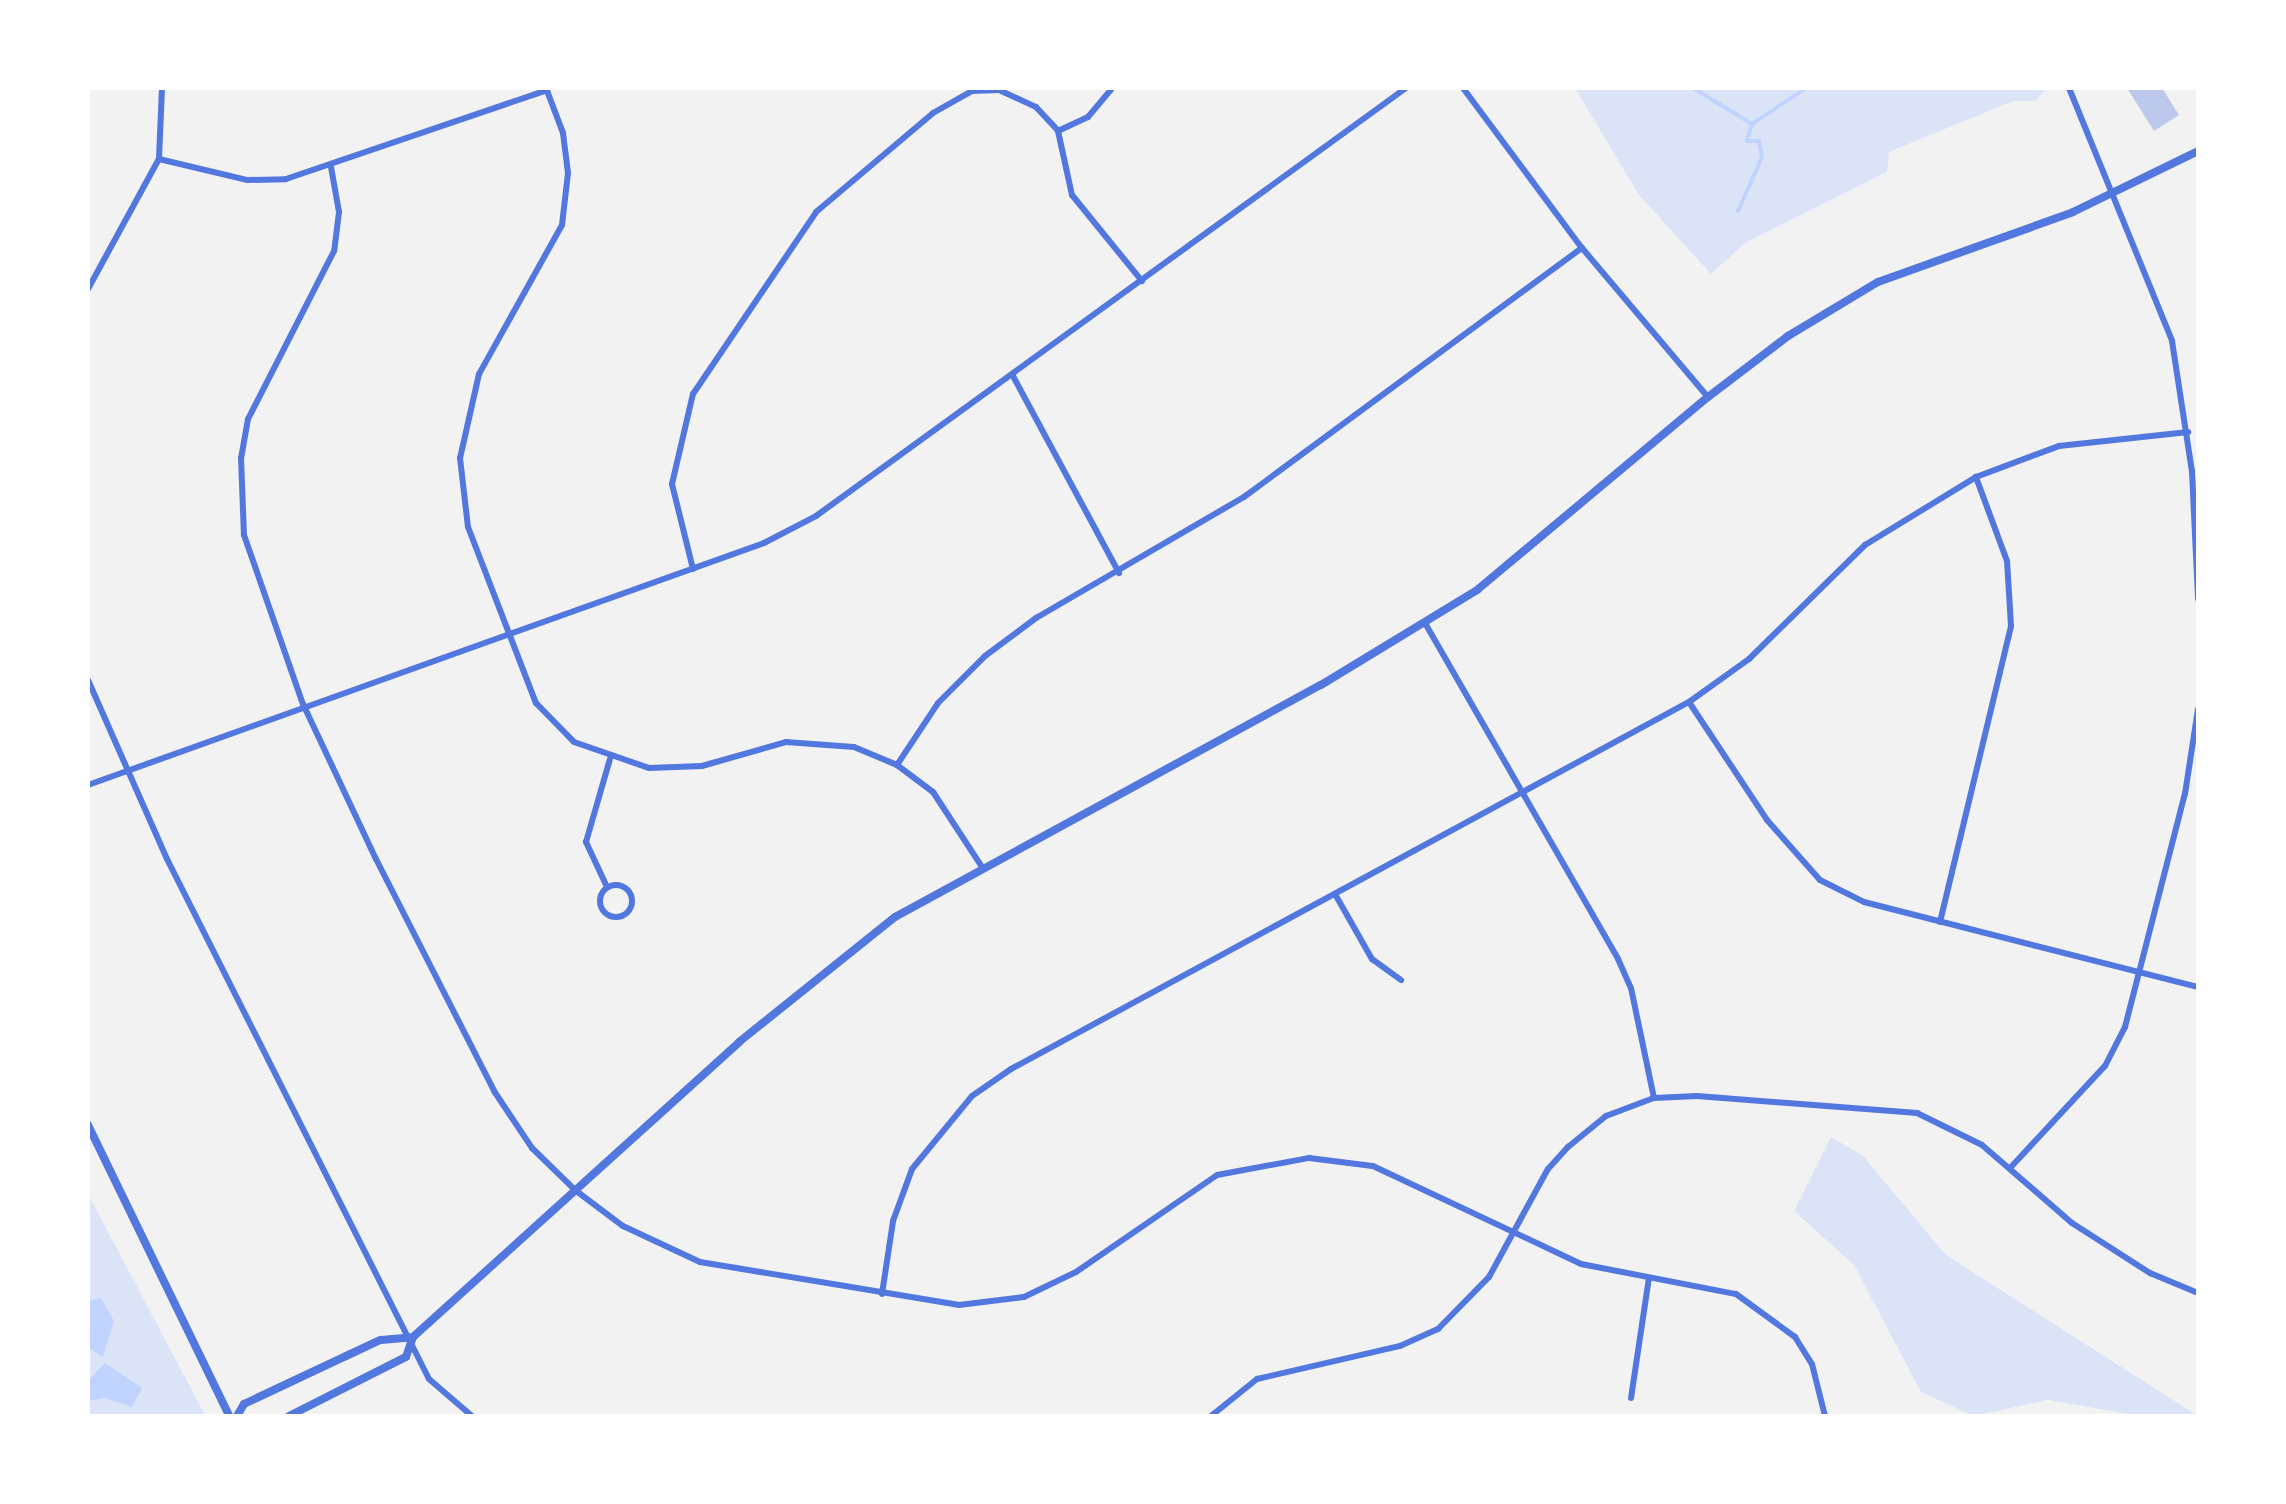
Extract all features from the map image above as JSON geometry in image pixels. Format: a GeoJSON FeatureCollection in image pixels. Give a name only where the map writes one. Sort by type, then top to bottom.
{"type":"FeatureCollection","features":[{"type":"Feature","properties":{"kind":"street"},"geometry":{"type":"LineString","coordinates":[[88,289],[158,160],[162,88]]}},
{"type":"Feature","properties":{"kind":"street"},"geometry":{"type":"LineString","coordinates":[[1058,132],[1088,117],[1112,88]]}},
{"type":"Feature","properties":{"kind":"street"},"geometry":{"type":"LineString","coordinates":[[88,785],[303,704],[693,569],[816,516],[1406,88]]}},
{"type":"Feature","properties":{"kind":"street"},"geometry":{"type":"LineString","coordinates":[[1463,88],[1582,248],[1708,397]]}},
{"type":"Feature","properties":{"kind":"street"},"geometry":{"type":"LineString","coordinates":[[2068,88],[2115,194],[2172,341],[2188,432],[2198,599]]}},
{"type":"Feature","properties":{"kind":"street"},"geometry":{"type":"LineString","coordinates":[[158,160],[247,180],[331,168],[546,89],[563,133],[568,173],[562,225],[480,374],[460,458],[468,527],[506,634],[536,703],[574,742],[610,759],[675,770],[786,742],[819,742],[897,765],[948,808],[982,867]]}},
{"type":"Feature","properties":{"kind":"street"},"geometry":{"type":"LineString","coordinates":[[693,569],[672,484],[682,419],[816,212],[868,162],[972,91],[1024,98],[1058,132],[1072,195],[1142,281]]}},
{"type":"Feature","properties":{"kind":"street"},"geometry":{"type":"LineString","coordinates":[[289,1416],[406,1357],[413,1337],[843,953],[982,867],[1425,623],[1554,532],[1708,397],[1788,336],[1878,282],[2115,194],[2198,152]]}},
{"type":"Feature","properties":{"kind":"street"},"geometry":{"type":"LineString","coordinates":[[331,168],[340,212],[334,251],[262,380],[241,458],[244,535],[303,704],[494,1091],[532,1148],[575,1190],[623,1226],[700,1262],[960,1305],[1024,1297],[1076,1272],[1217,1176],[1308,1158],[1373,1166],[1580,1264],[1736,1294],[1767,1312],[1812,1364],[1825,1416]]}},
{"type":"Feature","properties":{"kind":"street"},"geometry":{"type":"LineString","coordinates":[[897,765],[938,704],[985,656],[1036,618],[1244,498],[1582,248]]}},
{"type":"Feature","properties":{"kind":"street"},"geometry":{"type":"LineString","coordinates":[[1012,376],[1119,573]]}},
{"type":"Feature","properties":{"kind":"street"},"geometry":{"type":"LineString","coordinates":[[882,1294],[894,1222],[912,1169],[972,1096],[1689,702],[1749,660],[1865,545],[1976,477],[2059,446],[2188,432]]}},
{"type":"Feature","properties":{"kind":"street"},"geometry":{"type":"LineString","coordinates":[[1940,922],[2011,626],[2007,561],[1976,477]]}},
{"type":"Feature","properties":{"kind":"street"},"geometry":{"type":"LineString","coordinates":[[1425,623],[1618,959],[1641,1027],[1654,1098]]}},
{"type":"Feature","properties":{"kind":"street"},"geometry":{"type":"LineString","coordinates":[[88,680],[126,770],[413,1337],[429,1378],[472,1416]]}},
{"type":"Feature","properties":{"kind":"street"},"geometry":{"type":"LineString","coordinates":[[1689,702],[1767,820],[1820,880],[1864,902],[2198,987]]}},
{"type":"Feature","properties":{"kind":"street"},"geometry":{"type":"LineString","coordinates":[[2011,1167],[2105,1066],[2140,973],[2185,794],[2198,710]]}},
{"type":"Feature","properties":{"kind":"street"},"geometry":{"type":"LineString","coordinates":[[606,887],[630,891],[626,914],[603,910],[606,887],[586,842],[610,759]]}},
{"type":"Feature","properties":{"kind":"street"},"geometry":{"type":"LineString","coordinates":[[1335,894],[1372,959],[1401,980]]}},
{"type":"Feature","properties":{"kind":"street"},"geometry":{"type":"LineString","coordinates":[[1212,1416],[1257,1378],[1400,1346],[1438,1329],[1464,1308],[1568,1147],[1606,1116],[1654,1098],[1890,1107],[1956,1130],[2011,1167],[2072,1223],[2150,1274],[2198,1293]]}},
{"type":"Feature","properties":{"kind":"street"},"geometry":{"type":"LineString","coordinates":[[88,1125],[229,1416]]}},
{"type":"Feature","properties":{"kind":"street"},"geometry":{"type":"LineString","coordinates":[[1631,1398],[1649,1278]]}},
{"type":"Feature","properties":{"kind":"street"},"geometry":{"type":"LineString","coordinates":[[237,1416],[244,1404],[364,1348],[413,1337]]}},
{"type":"Feature","properties":{"kind":"shaded area"},"geometry":{"type":"Polygon","coordinates":[[[1575,88],[2047,88],[2035,101],[2013,101],[1889,152],[1887,172],[1745,243],[1711,274],[1639,195],[1575,88]]]}},
{"type":"Feature","properties":{"kind":"shaded area"},"geometry":{"type":"Polygon","coordinates":[[[1831,1137],[1863,1156],[1946,1255],[2198,1416],[2140,1416],[2048,1400],[1973,1416],[1921,1392],[1854,1265],[1794,1211],[1831,1137]]]}},
{"type":"Feature","properties":{"kind":"shaded area"},"geometry":{"type":"Polygon","coordinates":[[[88,1194],[205,1415],[88,1416],[88,1194]]]}},
{"type":"Feature","properties":{"kind":"water"},"geometry":{"type":"Polygon","coordinates":[[[101,1298],[114,1321],[103,1357],[88,1347],[88,1301],[101,1298]]]}},
{"type":"Feature","properties":{"kind":"water"},"geometry":{"type":"Polygon","coordinates":[[[105,1363],[142,1388],[132,1407],[105,1398],[88,1401],[88,1381],[105,1363]]]}},
{"type":"Feature","properties":{"kind":"building"},"geometry":{"type":"Polygon","coordinates":[[[2127,88],[2162,88],[2179,115],[2154,131],[2127,88]]]}},
{"type":"Feature","properties":{"kind":"waterway"},"geometry":{"type":"LineString","coordinates":[[1693,88],[1752,124],[1806,88]]}},
{"type":"Feature","properties":{"kind":"waterway"},"geometry":{"type":"LineString","coordinates":[[1882,88],[1912,88]]}},
{"type":"Feature","properties":{"kind":"waterway"},"geometry":{"type":"LineString","coordinates":[[1738,211],[1762,157],[1759,141],[1747,141],[1752,124]]}}]}
